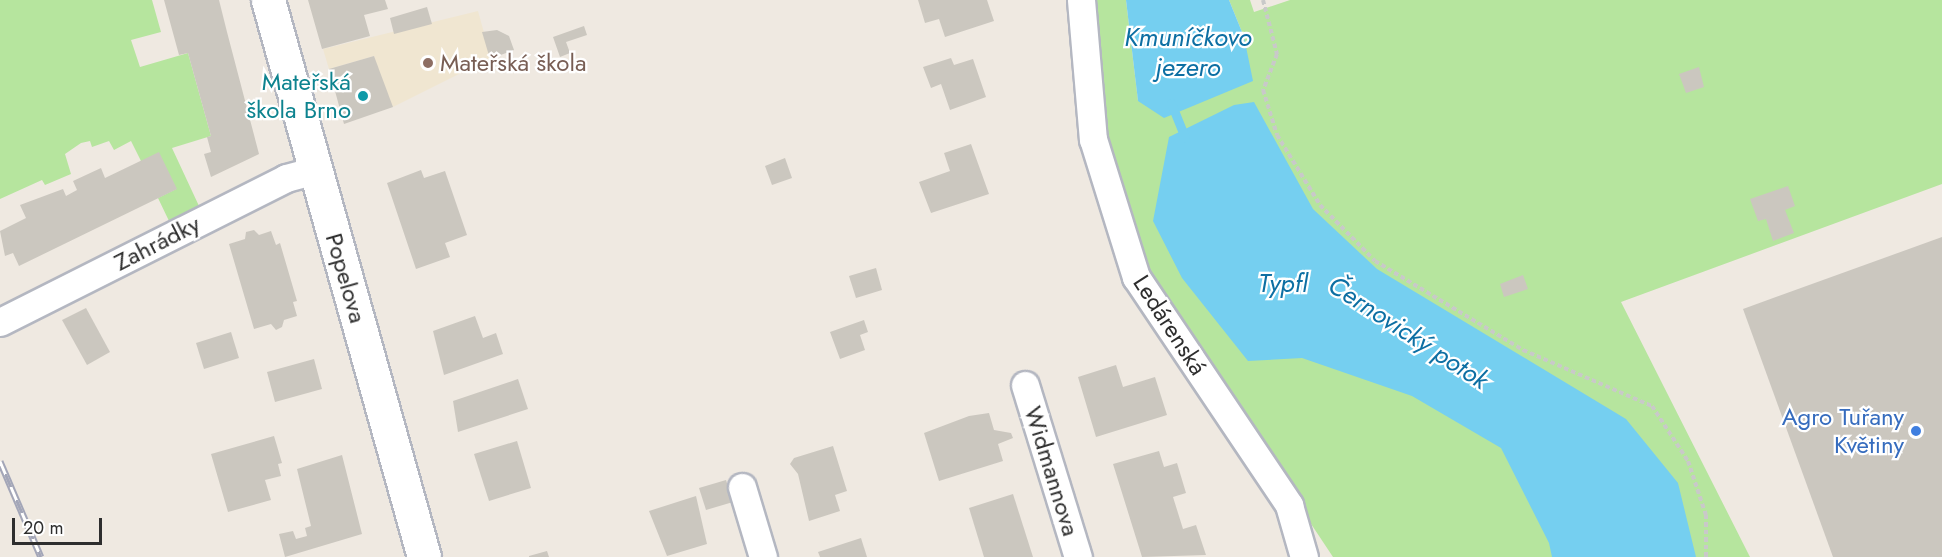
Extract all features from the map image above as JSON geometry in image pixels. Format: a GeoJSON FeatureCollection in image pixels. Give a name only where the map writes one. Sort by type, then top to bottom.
{"type":"FeatureCollection","features":[{"type":"Feature","properties":{"kind":"street","name":"Popelova"},"geometry":{"type":"LineString","coordinates":[[267,0],[424,557]]}},
{"type":"Feature","properties":{"kind":"street","name":"Ledárenská"},"geometry":{"type":"LineString","coordinates":[[1081,0],[1094,139],[1136,277],[1289,505],[1304,557]]}},
{"type":"Feature","properties":{"kind":"street","name":"Zahrádky"},"geometry":{"type":"LineString","coordinates":[[0,322],[286,178],[316,170]]}},
{"type":"Feature","properties":{"kind":"street","name":"Widmannova"},"geometry":{"type":"LineString","coordinates":[[1025,385],[1078,557]]}},
{"type":"Feature","properties":{"kind":"street"},"geometry":{"type":"LineString","coordinates":[[742,487],[763,557]]}},
{"type":"Feature","properties":{"kind":"path"},"geometry":{"type":"LineString","coordinates":[[1263,0],[1277,54],[1263,90],[1277,135],[1320,205],[1375,261],[1523,350],[1652,406],[1688,461],[1706,515],[1706,557]]}},
{"type":"Feature","properties":{"kind":"shaded area","name":"Mateřská škola"},"geometry":{"type":"Polygon","coordinates":[[[478,11],[491,58],[393,107],[380,83],[374,56],[329,69],[323,49],[478,11]]]}},
{"type":"Feature","properties":{"kind":"green space"},"geometry":{"type":"Polygon","coordinates":[[[0,0],[152,0],[161,32],[131,40],[140,67],[188,53],[211,136],[172,148],[199,206],[169,221],[158,198],[176,189],[141,161],[131,141],[114,150],[109,141],[92,147],[90,141],[81,143],[65,154],[71,174],[45,185],[42,180],[0,199],[0,0]]]}},
{"type":"Feature","properties":{"kind":"green space"},"geometry":{"type":"Polygon","coordinates":[[[1092,0],[1126,0],[1138,101],[1244,37],[1229,0],[1250,0],[1254,12],[1290,0],[1942,0],[1942,184],[1621,302],[1750,557],[1333,557],[1149,280],[1113,193],[1092,0]]]}},
{"type":"Feature","properties":{"kind":"water","name":"Kmuníčkovo jezero"},"geometry":{"type":"Polygon","coordinates":[[[1126,0],[1229,0],[1244,37],[1253,81],[1164,118],[1138,101],[1126,0]]]}},
{"type":"Feature","properties":{"kind":"water","name":"Typfl"},"geometry":{"type":"Polygon","coordinates":[[[1254,102],[1313,209],[1377,269],[1626,419],[1678,483],[1696,557],[1552,557],[1549,543],[1501,448],[1412,396],[1302,358],[1248,361],[1182,278],[1153,221],[1169,137],[1234,105],[1254,102]]]}},
{"type":"Feature","properties":{"kind":"building"},"geometry":{"type":"Polygon","coordinates":[[[164,0],[219,0],[259,154],[211,177],[204,154],[211,152],[207,137],[211,136],[188,53],[179,55],[164,0]]]}},
{"type":"Feature","properties":{"kind":"building"},"geometry":{"type":"Polygon","coordinates":[[[308,0],[385,0],[388,9],[364,15],[370,36],[322,49],[308,0]]]}},
{"type":"Feature","properties":{"kind":"building"},"geometry":{"type":"Polygon","coordinates":[[[918,0],[987,0],[994,21],[945,37],[939,19],[925,23],[918,0]]]}},
{"type":"Feature","properties":{"kind":"building"},"geometry":{"type":"Polygon","coordinates":[[[427,7],[432,24],[394,34],[390,18],[427,7]]]}},
{"type":"Feature","properties":{"kind":"building"},"geometry":{"type":"Polygon","coordinates":[[[584,26],[587,35],[566,42],[570,53],[560,57],[553,37],[584,26]]]}},
{"type":"Feature","properties":{"kind":"building"},"geometry":{"type":"Polygon","coordinates":[[[497,30],[509,36],[514,50],[490,59],[482,32],[497,30]]]}},
{"type":"Feature","properties":{"kind":"building","name":"Mateřská škola Brno"},"geometry":{"type":"Polygon","coordinates":[[[374,56],[393,107],[344,124],[329,69],[374,56]]]}},
{"type":"Feature","properties":{"kind":"building"},"geometry":{"type":"Polygon","coordinates":[[[951,58],[954,65],[973,59],[986,97],[950,110],[941,84],[931,88],[923,67],[951,58]]]}},
{"type":"Feature","properties":{"kind":"building"},"geometry":{"type":"Polygon","coordinates":[[[1699,67],[1704,87],[1686,93],[1679,74],[1699,67]]]}},
{"type":"Feature","properties":{"kind":"building"},"geometry":{"type":"Polygon","coordinates":[[[971,144],[989,194],[931,213],[919,182],[950,171],[944,153],[971,144]]]}},
{"type":"Feature","properties":{"kind":"building"},"geometry":{"type":"Polygon","coordinates":[[[159,152],[177,189],[19,266],[13,253],[5,256],[0,231],[26,218],[20,205],[63,189],[66,196],[77,190],[73,181],[101,168],[105,178],[159,152]]]}},
{"type":"Feature","properties":{"kind":"building"},"geometry":{"type":"Polygon","coordinates":[[[785,158],[792,178],[772,185],[765,166],[785,158]]]}},
{"type":"Feature","properties":{"kind":"building"},"geometry":{"type":"Polygon","coordinates":[[[421,170],[424,178],[445,171],[467,235],[445,243],[450,257],[416,269],[387,183],[421,170]]]}},
{"type":"Feature","properties":{"kind":"building"},"geometry":{"type":"Polygon","coordinates":[[[1788,186],[1795,206],[1785,210],[1794,233],[1773,241],[1766,219],[1758,221],[1750,199],[1788,186]]]}},
{"type":"Feature","properties":{"kind":"building"},"geometry":{"type":"Polygon","coordinates":[[[254,230],[259,235],[271,231],[276,245],[280,243],[297,301],[293,302],[297,316],[284,320],[282,327],[276,330],[271,324],[254,329],[229,244],[245,239],[246,232],[254,230]]]}},
{"type":"Feature","properties":{"kind":"building"},"geometry":{"type":"Polygon","coordinates":[[[1942,237],[1942,557],[1833,557],[1743,309],[1942,237]]]}},
{"type":"Feature","properties":{"kind":"building"},"geometry":{"type":"Polygon","coordinates":[[[876,268],[882,290],[856,298],[849,276],[876,268]]]}},
{"type":"Feature","properties":{"kind":"building"},"geometry":{"type":"Polygon","coordinates":[[[1523,275],[1528,289],[1504,297],[1500,284],[1523,275]]]}},
{"type":"Feature","properties":{"kind":"building"},"geometry":{"type":"Polygon","coordinates":[[[86,308],[110,352],[87,365],[62,320],[86,308]]]}},
{"type":"Feature","properties":{"kind":"building"},"geometry":{"type":"Polygon","coordinates":[[[475,316],[483,338],[496,333],[503,354],[444,375],[433,331],[475,316]]]}},
{"type":"Feature","properties":{"kind":"building"},"geometry":{"type":"Polygon","coordinates":[[[864,320],[868,332],[860,335],[865,350],[840,359],[830,332],[864,320]]]}},
{"type":"Feature","properties":{"kind":"building"},"geometry":{"type":"Polygon","coordinates":[[[231,332],[239,358],[204,369],[196,343],[231,332]]]}},
{"type":"Feature","properties":{"kind":"building"},"geometry":{"type":"Polygon","coordinates":[[[314,359],[322,389],[275,402],[267,372],[314,359]]]}},
{"type":"Feature","properties":{"kind":"building"},"geometry":{"type":"Polygon","coordinates":[[[1116,365],[1123,387],[1155,377],[1167,415],[1096,437],[1078,377],[1116,365]]]}},
{"type":"Feature","properties":{"kind":"building"},"geometry":{"type":"Polygon","coordinates":[[[518,379],[528,409],[458,432],[453,401],[518,379]]]}},
{"type":"Feature","properties":{"kind":"building"},"geometry":{"type":"Polygon","coordinates":[[[989,413],[994,430],[1011,433],[1013,438],[998,444],[1003,461],[939,481],[924,433],[969,416],[989,413]]]}},
{"type":"Feature","properties":{"kind":"building"},"geometry":{"type":"Polygon","coordinates":[[[274,436],[282,463],[278,464],[281,476],[265,480],[271,500],[228,512],[211,454],[274,436]]]}},
{"type":"Feature","properties":{"kind":"building"},"geometry":{"type":"Polygon","coordinates":[[[517,441],[531,488],[489,501],[474,454],[517,441]]]}},
{"type":"Feature","properties":{"kind":"building"},"geometry":{"type":"Polygon","coordinates":[[[833,446],[847,491],[835,495],[840,511],[809,521],[798,474],[790,464],[794,458],[833,446]]]}},
{"type":"Feature","properties":{"kind":"building"},"geometry":{"type":"Polygon","coordinates":[[[1159,451],[1164,467],[1177,463],[1186,493],[1173,497],[1183,529],[1196,525],[1206,555],[1142,557],[1113,464],[1159,451]]]}},
{"type":"Feature","properties":{"kind":"building"},"geometry":{"type":"Polygon","coordinates":[[[342,455],[362,534],[285,557],[279,534],[293,531],[296,539],[307,536],[305,528],[311,526],[297,469],[342,455]]]}},
{"type":"Feature","properties":{"kind":"building"},"geometry":{"type":"Polygon","coordinates":[[[726,480],[733,502],[706,510],[699,488],[726,480]]]}},
{"type":"Feature","properties":{"kind":"building"},"geometry":{"type":"Polygon","coordinates":[[[1013,494],[1033,557],[984,557],[969,508],[1013,494]]]}},
{"type":"Feature","properties":{"kind":"building"},"geometry":{"type":"Polygon","coordinates":[[[696,496],[707,544],[667,556],[649,511],[696,496]]]}},
{"type":"Feature","properties":{"kind":"building"},"geometry":{"type":"Polygon","coordinates":[[[861,538],[867,557],[820,557],[818,552],[861,538]]]}},
{"type":"Feature","properties":{"kind":"building"},"geometry":{"type":"Polygon","coordinates":[[[547,551],[549,557],[529,557],[529,556],[547,551]]]}},
{"type":"Feature","properties":{"kind":"waterway","name":"Černovický potok"},"geometry":{"type":"LineString","coordinates":[[1171,103],[1185,137]]}},
{"type":"Feature","properties":{"kind":"railway"},"geometry":{"type":"LineString","coordinates":[[0,461],[41,557]]}},
{"type":"Feature","properties":{"kind":"place","name":"Mateřská škola"},"geometry":{"type":"Point","coordinates":[428,63]}},
{"type":"Feature","properties":{"kind":"place","name":"Mateřská škola Brno"},"geometry":{"type":"Point","coordinates":[363,96]}},
{"type":"Feature","properties":{"kind":"place","name":"Agro Tuřany Květiny"},"geometry":{"type":"Point","coordinates":[1916,431]}}]}
